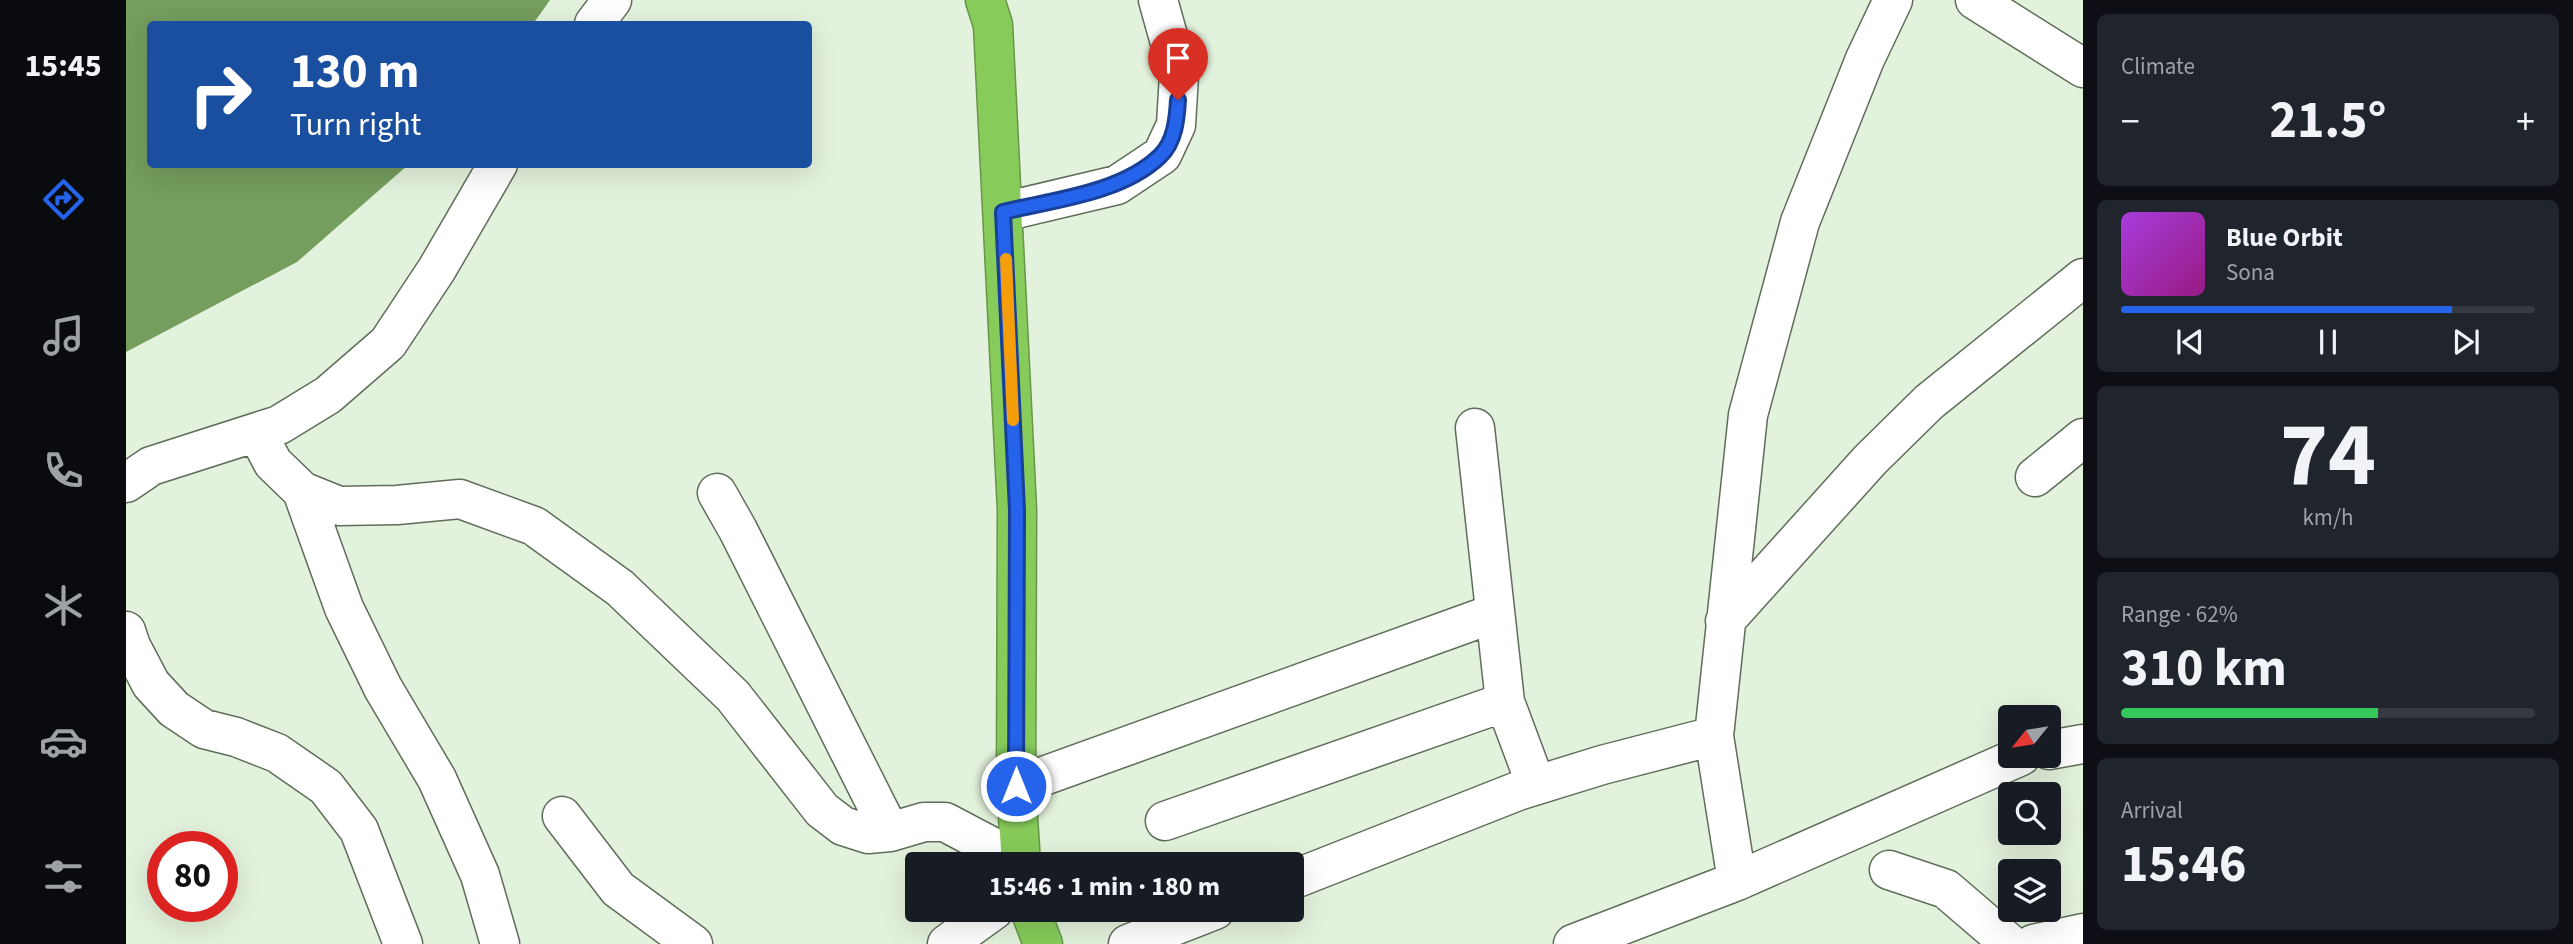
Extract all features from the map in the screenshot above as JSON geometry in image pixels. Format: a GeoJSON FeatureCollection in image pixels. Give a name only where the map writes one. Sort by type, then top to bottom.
{"type":"FeatureCollection","features":[{"type":"Feature","properties":{"kind":"highway"},"geometry":{"type":"LineString","coordinates":[[985,0],[993,25],[1017,510],[1016,786],[1020,852]]}},
{"type":"Feature","properties":{"kind":"highway"},"geometry":{"type":"LineString","coordinates":[[1035,922],[1043,944]]}},
{"type":"Feature","properties":{"kind":"street"},"geometry":{"type":"LineString","coordinates":[[596,21],[612,0]]}},
{"type":"Feature","properties":{"kind":"street"},"geometry":{"type":"LineString","coordinates":[[1003,212],[1117,185],[1162,155],[1176,125],[1179,75],[1158,0]]}},
{"type":"Feature","properties":{"kind":"street"},"geometry":{"type":"LineString","coordinates":[[1737,881],[1714,736],[1748,415],[1800,222],[1865,59],[1893,0]]}},
{"type":"Feature","properties":{"kind":"street"},"geometry":{"type":"LineString","coordinates":[[1975,0],[2083,68]]}},
{"type":"Feature","properties":{"kind":"street"},"geometry":{"type":"LineString","coordinates":[[126,483],[151,466],[279,425],[328,395],[388,342],[437,269],[496,168]]}},
{"type":"Feature","properties":{"kind":"street"},"geometry":{"type":"LineString","coordinates":[[1725,621],[1870,460],[1929,402],[2083,278]]}},
{"type":"Feature","properties":{"kind":"street"},"geometry":{"type":"LineString","coordinates":[[1475,428],[1505,702],[1536,785]]}},
{"type":"Feature","properties":{"kind":"street"},"geometry":{"type":"LineString","coordinates":[[257,433],[273,463],[302,491],[339,506],[397,505],[460,499],[534,526],[620,588],[733,696],[822,810],[843,826],[868,834],[890,832],[924,822],[945,822],[1001,852]]}},
{"type":"Feature","properties":{"kind":"street"},"geometry":{"type":"LineString","coordinates":[[2035,477],[2083,438]]}},
{"type":"Feature","properties":{"kind":"street"},"geometry":{"type":"LineString","coordinates":[[302,491],[344,608],[383,688],[437,779],[480,875],[500,944]]}},
{"type":"Feature","properties":{"kind":"street"},"geometry":{"type":"LineString","coordinates":[[717,494],[738,530],[890,832]]}},
{"type":"Feature","properties":{"kind":"street"},"geometry":{"type":"LineString","coordinates":[[1016,786],[1496,613]]}},
{"type":"Feature","properties":{"kind":"street"},"geometry":{"type":"LineString","coordinates":[[126,631],[151,684],[174,709],[204,729],[236,737],[277,753],[326,787],[359,830],[403,944]]}},
{"type":"Feature","properties":{"kind":"street"},"geometry":{"type":"LineString","coordinates":[[1165,821],[1505,702]]}},
{"type":"Feature","properties":{"kind":"street"},"geometry":{"type":"LineString","coordinates":[[1304,875],[1536,785],[1714,736]]}},
{"type":"Feature","properties":{"kind":"street"},"geometry":{"type":"LineString","coordinates":[[2062,748],[2083,744]]}},
{"type":"Feature","properties":{"kind":"street"},"geometry":{"type":"LineString","coordinates":[[1573,944],[1737,881],[1998,766]]}},
{"type":"Feature","properties":{"kind":"street"},"geometry":{"type":"LineString","coordinates":[[562,816],[618,889],[693,944]]}},
{"type":"Feature","properties":{"kind":"street"},"geometry":{"type":"LineString","coordinates":[[1889,870],[1945,889],[2010,944]]}},
{"type":"Feature","properties":{"kind":"street"},"geometry":{"type":"LineString","coordinates":[[947,944],[977,922]]}},
{"type":"Feature","properties":{"kind":"street"},"geometry":{"type":"LineString","coordinates":[[1128,944],[1184,922]]}},
{"type":"Feature","properties":{"kind":"street"},"geometry":{"type":"LineString","coordinates":[[2033,944],[2083,933]]}},
{"type":"Feature","properties":{"kind":"shaded area"},"geometry":{"type":"Polygon","coordinates":[[[126,0],[550,0],[535,21],[147,21],[147,168],[405,168],[297,262],[126,352],[126,0]]]}},
{"type":"Feature","properties":{"kind":"slow traffic"},"geometry":{"type":"LineString","coordinates":[[1006,259],[1013,420]]}},
{"type":"Feature","properties":{"kind":"route"},"geometry":{"type":"LineString","coordinates":[[1016,786],[1017,510],[1003,212],[1117,185],[1162,155],[1176,125],[1178,100]]}}]}
